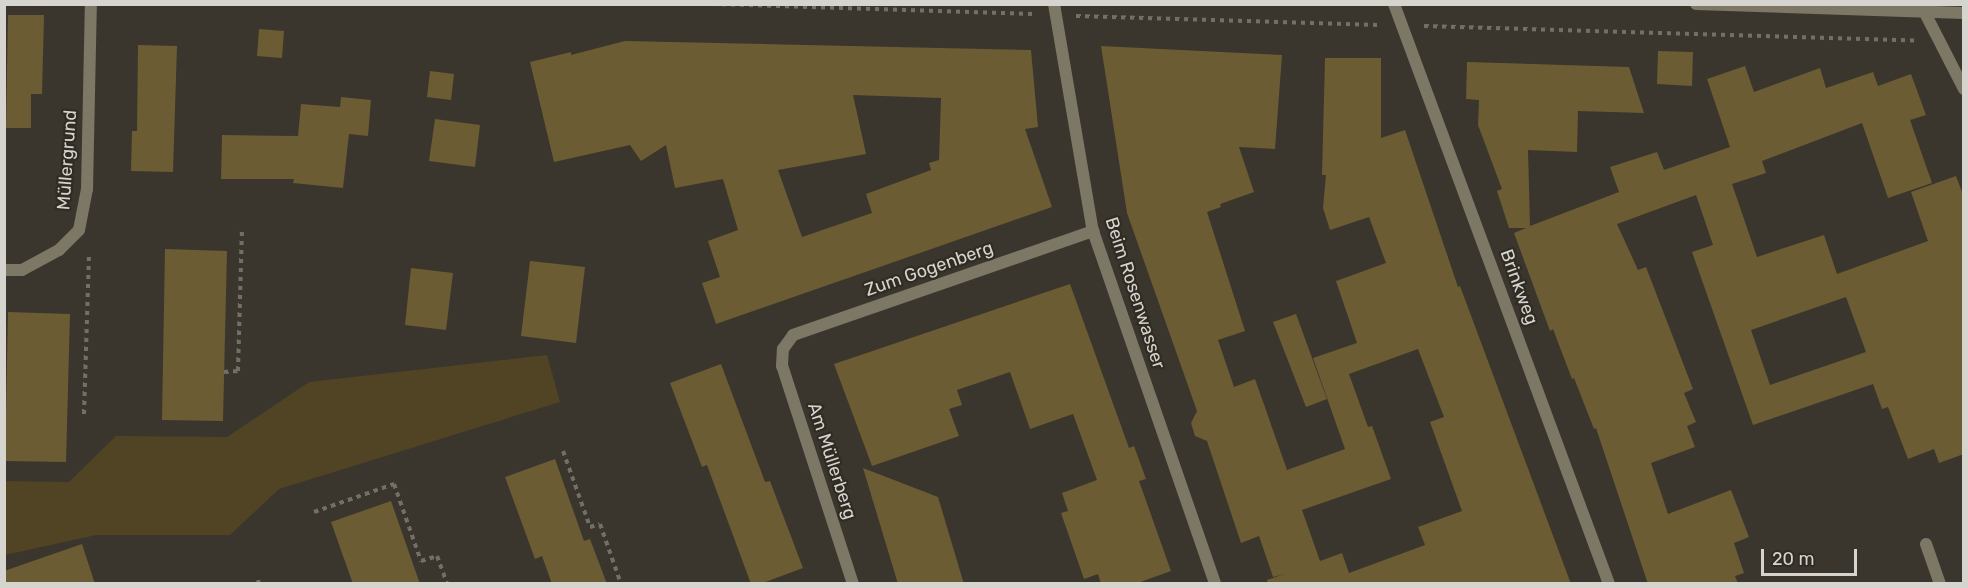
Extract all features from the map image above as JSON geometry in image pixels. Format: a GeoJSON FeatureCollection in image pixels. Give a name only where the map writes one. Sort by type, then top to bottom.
{"type":"FeatureCollection","features":[{"type":"Feature","properties":{"kind":"street","name":"Müllergrund"},"geometry":{"type":"LineString","coordinates":[[4,270],[22,270],[58,250],[79,230],[87,189],[92,4]]}},
{"type":"Feature","properties":{"kind":"street","name":"Brinkweg"},"geometry":{"type":"LineString","coordinates":[[1394,4],[1609,584]]}},
{"type":"Feature","properties":{"kind":"street"},"geometry":{"type":"LineString","coordinates":[[1696,4],[1924,8],[1964,13]]}},
{"type":"Feature","properties":{"kind":"street"},"geometry":{"type":"LineString","coordinates":[[1924,8],[1964,89]]}},
{"type":"Feature","properties":{"kind":"street","name":"Beim Rosenwasser"},"geometry":{"type":"LineString","coordinates":[[1056,10],[1093,231],[1215,584]]}},
{"type":"Feature","properties":{"kind":"street","name":"Zum Gogenberg"},"geometry":{"type":"LineString","coordinates":[[783,349],[793,335],[1093,231]]}},
{"type":"Feature","properties":{"kind":"street","name":"Am Müllerberg"},"geometry":{"type":"LineString","coordinates":[[783,349],[782,366],[853,584]]}},
{"type":"Feature","properties":{"kind":"street"},"geometry":{"type":"LineString","coordinates":[[1926,544],[1940,584]]}},
{"type":"Feature","properties":{"kind":"path"},"geometry":{"type":"LineString","coordinates":[[713,4],[1056,10],[1404,26],[1940,42]]}},
{"type":"Feature","properties":{"kind":"path"},"geometry":{"type":"LineString","coordinates":[[224,372],[238,371],[242,230]]}},
{"type":"Feature","properties":{"kind":"path"},"geometry":{"type":"LineString","coordinates":[[76,233],[89,249],[84,414]]}},
{"type":"Feature","properties":{"kind":"path"},"geometry":{"type":"LineString","coordinates":[[563,451],[590,526],[600,524],[621,584]]}},
{"type":"Feature","properties":{"kind":"path"},"geometry":{"type":"LineString","coordinates":[[314,512],[394,484],[421,561],[437,556],[447,584]]}},
{"type":"Feature","properties":{"kind":"shaded area"},"geometry":{"type":"Polygon","coordinates":[[[547,355],[560,402],[279,489],[230,535],[96,535],[5,555],[5,481],[69,482],[116,436],[227,437],[309,382],[547,355]]]}},
{"type":"Feature","properties":{"kind":"building"},"geometry":{"type":"Polygon","coordinates":[[[8,15],[44,15],[42,94],[31,94],[31,128],[6,128],[8,15]]]}},
{"type":"Feature","properties":{"kind":"building"},"geometry":{"type":"Polygon","coordinates":[[[259,29],[284,31],[282,58],[257,56],[259,29]]]}},
{"type":"Feature","properties":{"kind":"building"},"geometry":{"type":"Polygon","coordinates":[[[625,41],[1031,50],[1038,127],[1025,129],[1052,207],[716,324],[702,283],[720,277],[708,241],[738,230],[723,179],[675,188],[666,145],[641,161],[630,145],[554,162],[530,62],[571,52],[571,55],[625,41]],[[853,95],[866,154],[778,170],[802,237],[872,213],[866,194],[931,170],[929,163],[939,160],[941,98],[853,95]]]}},
{"type":"Feature","properties":{"kind":"building"},"geometry":{"type":"Polygon","coordinates":[[[138,45],[177,46],[173,172],[131,171],[132,131],[137,131],[138,45]]]}},
{"type":"Feature","properties":{"kind":"building"},"geometry":{"type":"Polygon","coordinates":[[[1101,46],[1282,55],[1275,149],[1239,147],[1254,192],[1220,204],[1221,207],[1207,212],[1245,331],[1218,340],[1234,387],[1255,379],[1287,470],[1345,449],[1313,358],[1357,343],[1336,281],[1386,263],[1369,217],[1330,230],[1323,208],[1326,175],[1322,175],[1325,58],[1381,58],[1381,138],[1405,130],[1458,287],[1460,286],[1571,584],[1268,584],[1267,580],[1284,574],[1273,577],[1259,536],[1241,543],[1207,441],[1195,436],[1191,423],[1197,411],[1127,213],[1101,46]],[[1418,349],[1349,374],[1368,427],[1372,426],[1391,479],[1302,510],[1320,561],[1342,553],[1349,573],[1425,545],[1418,527],[1462,511],[1430,422],[1444,417],[1418,349]]]}},
{"type":"Feature","properties":{"kind":"building"},"geometry":{"type":"Polygon","coordinates":[[[1658,51],[1693,52],[1692,86],[1657,84],[1658,51]]]}},
{"type":"Feature","properties":{"kind":"building"},"geometry":{"type":"Polygon","coordinates":[[[1467,62],[1629,67],[1644,113],[1578,111],[1577,152],[1528,150],[1530,226],[1619,192],[1610,167],[1657,152],[1664,170],[1730,147],[1707,79],[1745,66],[1754,92],[1820,68],[1826,88],[1873,72],[1878,86],[1911,74],[1926,115],[1910,120],[1932,183],[1888,198],[1862,123],[1762,161],[1766,173],[1732,184],[1757,257],[1824,235],[1837,274],[1928,241],[1911,192],[1956,176],[1964,197],[1964,454],[1939,463],[1934,449],[1908,459],[1888,407],[1882,409],[1873,384],[1753,425],[1692,252],[1713,245],[1696,195],[1617,224],[1638,270],[1646,267],[1693,389],[1684,393],[1696,422],[1687,426],[1695,447],[1651,463],[1668,514],[1731,490],[1749,537],[1734,543],[1744,573],[1735,576],[1738,584],[1648,584],[1596,428],[1594,429],[1574,378],[1572,379],[1553,329],[1550,331],[1514,233],[1526,228],[1509,228],[1497,191],[1502,189],[1478,125],[1479,100],[1466,99],[1467,62]],[[1846,297],[1751,330],[1770,385],[1866,352],[1846,297]]]}},
{"type":"Feature","properties":{"kind":"building"},"geometry":{"type":"Polygon","coordinates":[[[430,71],[454,74],[451,100],[427,97],[430,71]]]}},
{"type":"Feature","properties":{"kind":"building"},"geometry":{"type":"Polygon","coordinates":[[[341,97],[371,100],[368,136],[349,134],[343,188],[293,183],[294,179],[221,179],[222,135],[298,136],[301,104],[340,107],[341,97]]]}},
{"type":"Feature","properties":{"kind":"building"},"geometry":{"type":"Polygon","coordinates":[[[435,119],[480,125],[475,167],[429,161],[435,119]]]}},
{"type":"Feature","properties":{"kind":"building"},"geometry":{"type":"Polygon","coordinates":[[[165,249],[227,251],[223,421],[162,420],[165,249]]]}},
{"type":"Feature","properties":{"kind":"building"},"geometry":{"type":"Polygon","coordinates":[[[530,261],[585,267],[576,343],[521,336],[530,261]]]}},
{"type":"Feature","properties":{"kind":"building"},"geometry":{"type":"Polygon","coordinates":[[[411,268],[453,273],[446,330],[405,325],[411,268]]]}},
{"type":"Feature","properties":{"kind":"building"},"geometry":{"type":"Polygon","coordinates":[[[1070,284],[1129,448],[1134,446],[1146,479],[1139,481],[1171,571],[1135,584],[1101,584],[1098,574],[1084,579],[1061,513],[1068,511],[1062,493],[1097,480],[1073,414],[1030,429],[1010,372],[957,390],[962,405],[949,409],[959,436],[872,466],[834,364],[1070,284]]]}},
{"type":"Feature","properties":{"kind":"building"},"geometry":{"type":"Polygon","coordinates":[[[8,312],[70,314],[66,462],[5,461],[8,312]]]}},
{"type":"Feature","properties":{"kind":"building"},"geometry":{"type":"Polygon","coordinates":[[[1296,314],[1327,399],[1306,407],[1273,322],[1296,314]]]}},
{"type":"Feature","properties":{"kind":"building"},"geometry":{"type":"Polygon","coordinates":[[[721,364],[765,482],[770,481],[803,568],[760,584],[751,584],[707,465],[702,467],[670,383],[721,364]]]}},
{"type":"Feature","properties":{"kind":"building"},"geometry":{"type":"Polygon","coordinates":[[[555,459],[584,541],[590,539],[607,584],[552,584],[542,556],[535,559],[505,477],[555,459]]]}},
{"type":"Feature","properties":{"kind":"building"},"geometry":{"type":"Polygon","coordinates":[[[863,468],[938,497],[964,584],[898,584],[863,468]]]}},
{"type":"Feature","properties":{"kind":"building"},"geometry":{"type":"Polygon","coordinates":[[[391,501],[420,584],[353,584],[331,522],[391,501]]]}},
{"type":"Feature","properties":{"kind":"building"},"geometry":{"type":"Polygon","coordinates":[[[82,544],[95,584],[4,584],[4,571],[82,544]]]}}]}
